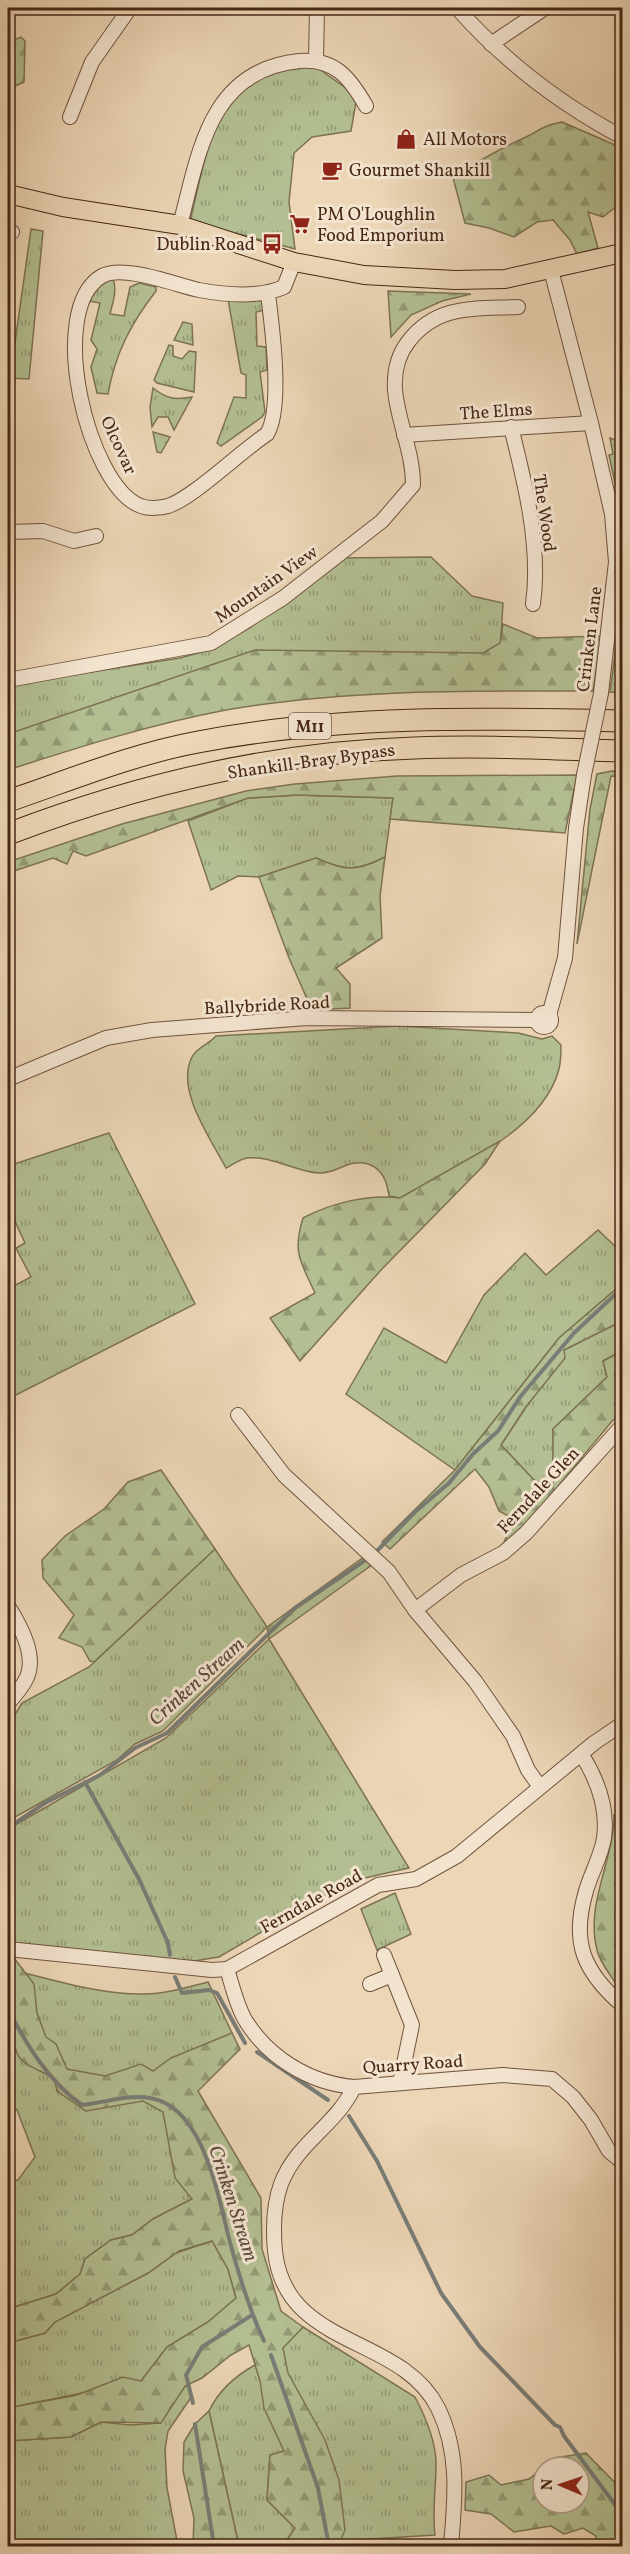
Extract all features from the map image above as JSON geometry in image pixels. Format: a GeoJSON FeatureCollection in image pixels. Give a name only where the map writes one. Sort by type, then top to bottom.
{"type":"FeatureCollection","features":[{"type":"Feature","properties":{"kind":"highway","name":"Shankill-Bray Bypass"},"geometry":{"type":"LineString","coordinates":[[8,801],[97,770],[196,742],[297,726],[468,718],[622,721]]}},
{"type":"Feature","properties":{"kind":"highway","name":"Shankill-Bray Bypass"},"geometry":{"type":"LineString","coordinates":[[8,834],[157,786],[324,755],[412,748],[622,751]]}},
{"type":"Feature","properties":{"kind":"main road"},"geometry":{"type":"LineString","coordinates":[[8,194],[63,207],[180,225],[294,262],[364,275],[455,280],[504,279],[622,253]]}},
{"type":"Feature","properties":{"kind":"street"},"geometry":{"type":"LineString","coordinates":[[70,117],[92,62],[130,8]]}},
{"type":"Feature","properties":{"kind":"street"},"geometry":{"type":"LineString","coordinates":[[316,60],[317,8]]}},
{"type":"Feature","properties":{"kind":"street"},"geometry":{"type":"LineString","coordinates":[[457,8],[491,44],[556,97],[622,138]]}},
{"type":"Feature","properties":{"kind":"street"},"geometry":{"type":"LineString","coordinates":[[491,44],[545,8]]}},
{"type":"Feature","properties":{"kind":"street"},"geometry":{"type":"LineString","coordinates":[[180,225],[201,147],[216,113],[241,81],[271,66],[316,60],[336,69],[352,81],[366,106]]}},
{"type":"Feature","properties":{"kind":"street"},"geometry":{"type":"LineString","coordinates":[[268,294],[284,287],[294,262]]}},
{"type":"Feature","properties":{"kind":"street","name":"Crinken Lane"},"geometry":{"type":"LineString","coordinates":[[543,1018],[565,958],[576,828],[601,693],[616,562],[612,514],[551,270]]}},
{"type":"Feature","properties":{"kind":"street","name":"Olcovar"},"geometry":{"type":"LineString","coordinates":[[107,273],[161,279],[200,290],[268,294],[275,417],[267,434],[176,502],[155,508],[139,506],[124,494],[96,447],[75,373],[74,325],[81,301],[89,288],[107,273]]}},
{"type":"Feature","properties":{"kind":"street"},"geometry":{"type":"LineString","coordinates":[[404,435],[395,389],[399,354],[414,335],[428,320],[455,310],[518,307]]}},
{"type":"Feature","properties":{"kind":"street","name":"The Elms"},"geometry":{"type":"LineString","coordinates":[[404,435],[591,423]]}},
{"type":"Feature","properties":{"kind":"street","name":"The Wood"},"geometry":{"type":"LineString","coordinates":[[511,427],[524,484],[532,539],[536,583],[532,604]]}},
{"type":"Feature","properties":{"kind":"street","name":"Mountain View"},"geometry":{"type":"LineString","coordinates":[[8,680],[212,643],[283,598],[382,521],[413,485],[413,460],[404,435]]}},
{"type":"Feature","properties":{"kind":"street"},"geometry":{"type":"LineString","coordinates":[[8,532],[43,531],[74,541],[96,536]]}},
{"type":"Feature","properties":{"kind":"street","name":"Ballybride Road"},"geometry":{"type":"LineString","coordinates":[[8,1078],[106,1038],[152,1030],[307,1018],[543,1018]]}},
{"type":"Feature","properties":{"kind":"street"},"geometry":{"type":"LineString","coordinates":[[238,1415],[284,1475],[389,1572],[415,1610],[475,1681],[513,1736],[528,1770],[540,1787]]}},
{"type":"Feature","properties":{"kind":"street","name":"Ferndale Glen"},"geometry":{"type":"LineString","coordinates":[[415,1610],[461,1575],[503,1554],[526,1533],[622,1426]]}},
{"type":"Feature","properties":{"kind":"street"},"geometry":{"type":"LineString","coordinates":[[8,1605],[22,1629],[31,1666],[26,1680],[8,1704]]}},
{"type":"Feature","properties":{"kind":"street","name":"Ferndale Road"},"geometry":{"type":"LineString","coordinates":[[227,1969],[378,1885],[416,1879],[457,1856],[540,1787],[622,1724]]}},
{"type":"Feature","properties":{"kind":"street"},"geometry":{"type":"LineString","coordinates":[[582,1755],[595,1775],[602,1803],[604,1836],[586,1891],[579,1924],[583,1959],[605,1989],[622,2005]]}},
{"type":"Feature","properties":{"kind":"street"},"geometry":{"type":"LineString","coordinates":[[8,1949],[212,1970],[227,1969]]}},
{"type":"Feature","properties":{"kind":"street"},"geometry":{"type":"LineString","coordinates":[[384,1955],[412,2025],[400,2083]]}},
{"type":"Feature","properties":{"kind":"street","name":"Quarry Road"},"geometry":{"type":"LineString","coordinates":[[227,1969],[243,2016],[270,2050],[310,2078],[330,2085],[354,2087],[503,2075],[552,2079],[573,2097],[591,2120],[609,2151],[622,2162]]}},
{"type":"Feature","properties":{"kind":"street"},"geometry":{"type":"LineString","coordinates":[[370,1984],[392,1975]]}},
{"type":"Feature","properties":{"kind":"street"},"geometry":{"type":"LineString","coordinates":[[354,2087],[337,2115],[311,2138],[295,2157],[282,2184],[275,2206],[273,2236],[276,2267],[285,2290],[308,2316],[323,2328],[404,2370],[422,2384],[438,2407],[455,2460],[451,2547]]}},
{"type":"Feature","properties":{"kind":"green space"},"geometry":{"type":"Polygon","coordinates":[[[21,37],[25,41],[24,82],[15,86],[8,80],[8,42],[21,37]]]}},
{"type":"Feature","properties":{"kind":"green space"},"geometry":{"type":"Polygon","coordinates":[[[298,66],[319,69],[357,96],[351,131],[312,137],[294,153],[289,202],[295,249],[190,221],[210,144],[226,107],[238,92],[258,77],[298,66]]]}},
{"type":"Feature","properties":{"kind":"green space"},"geometry":{"type":"Polygon","coordinates":[[[562,122],[622,148],[622,202],[603,217],[588,212],[598,248],[577,254],[570,240],[553,220],[537,222],[514,237],[465,223],[451,170],[461,172],[541,128],[562,122]]]}},
{"type":"Feature","properties":{"kind":"green space"},"geometry":{"type":"Polygon","coordinates":[[[31,229],[43,231],[29,379],[10,378],[31,229]]]}},
{"type":"Feature","properties":{"kind":"green space"},"geometry":{"type":"Polygon","coordinates":[[[112,277],[115,290],[110,314],[124,316],[130,287],[139,283],[156,287],[156,291],[125,340],[108,394],[97,393],[91,367],[97,349],[91,340],[100,303],[89,301],[96,288],[112,277]]]}},
{"type":"Feature","properties":{"kind":"green space"},"geometry":{"type":"Polygon","coordinates":[[[388,291],[471,294],[442,301],[411,315],[391,337],[388,291]]]}},
{"type":"Feature","properties":{"kind":"green space"},"geometry":{"type":"Polygon","coordinates":[[[261,298],[265,310],[256,312],[257,346],[266,347],[267,370],[260,372],[265,412],[262,417],[221,446],[217,443],[234,397],[246,398],[246,375],[241,373],[228,299],[261,298]]]}},
{"type":"Feature","properties":{"kind":"green space"},"geometry":{"type":"Polygon","coordinates":[[[183,322],[192,324],[193,345],[174,340],[183,322]]]}},
{"type":"Feature","properties":{"kind":"green space"},"geometry":{"type":"Polygon","coordinates":[[[169,345],[173,346],[173,356],[182,359],[189,351],[196,352],[194,392],[157,383],[154,380],[169,345]]]}},
{"type":"Feature","properties":{"kind":"green space"},"geometry":{"type":"Polygon","coordinates":[[[153,388],[171,398],[192,397],[174,430],[168,417],[158,417],[152,427],[150,407],[153,388]]]}},
{"type":"Feature","properties":{"kind":"green space"},"geometry":{"type":"Polygon","coordinates":[[[153,432],[170,437],[161,453],[157,452],[153,432]]]}},
{"type":"Feature","properties":{"kind":"green space"},"geometry":{"type":"Polygon","coordinates":[[[610,438],[622,443],[622,556],[619,502],[609,455],[613,454],[610,438]]]}},
{"type":"Feature","properties":{"kind":"green space"},"geometry":{"type":"Polygon","coordinates":[[[431,557],[472,596],[503,603],[500,654],[8,749],[8,685],[180,658],[213,649],[251,627],[340,558],[431,557]]]}},
{"type":"Feature","properties":{"kind":"green space"},"geometry":{"type":"Polygon","coordinates":[[[622,601],[622,693],[610,692],[622,601]]]}},
{"type":"Feature","properties":{"kind":"green space"},"geometry":{"type":"Polygon","coordinates":[[[503,624],[537,638],[602,636],[593,691],[409,693],[271,703],[226,710],[143,729],[8,770],[8,734],[255,650],[483,653],[500,643],[503,624]]]}},
{"type":"Feature","properties":{"kind":"green space"},"geometry":{"type":"Polygon","coordinates":[[[622,772],[622,777],[611,776],[577,944],[590,809],[597,774],[622,772]]]}},
{"type":"Feature","properties":{"kind":"green space"},"geometry":{"type":"Polygon","coordinates":[[[577,775],[565,833],[390,819],[393,798],[297,795],[248,798],[86,856],[73,851],[67,864],[53,858],[8,873],[8,862],[122,824],[246,791],[295,784],[397,776],[577,775]]]}},
{"type":"Feature","properties":{"kind":"green space"},"geometry":{"type":"Polygon","coordinates":[[[297,795],[393,798],[385,857],[366,865],[350,868],[316,858],[259,877],[238,876],[211,890],[188,821],[248,798],[297,795]]]}},
{"type":"Feature","properties":{"kind":"green space"},"geometry":{"type":"Polygon","coordinates":[[[385,857],[380,896],[382,938],[336,968],[350,984],[350,1008],[312,1010],[289,958],[259,877],[316,858],[350,868],[366,865],[385,857]]]}},
{"type":"Feature","properties":{"kind":"green space"},"geometry":{"type":"Polygon","coordinates":[[[398,1026],[518,1033],[542,1039],[552,1036],[561,1045],[559,1069],[550,1091],[535,1112],[515,1130],[469,1161],[400,1198],[389,1196],[381,1173],[368,1164],[349,1164],[332,1171],[319,1173],[265,1159],[247,1158],[226,1168],[204,1129],[191,1099],[188,1070],[192,1057],[200,1048],[216,1036],[398,1026]]]}},
{"type":"Feature","properties":{"kind":"green space"},"geometry":{"type":"Polygon","coordinates":[[[109,1133],[195,1304],[8,1399],[8,1289],[31,1277],[16,1248],[25,1243],[8,1206],[8,1166],[109,1133]]]}},
{"type":"Feature","properties":{"kind":"green space"},"geometry":{"type":"Polygon","coordinates":[[[500,1141],[485,1164],[381,1270],[300,1361],[270,1318],[315,1293],[302,1265],[298,1249],[303,1218],[325,1208],[350,1201],[375,1197],[400,1198],[500,1141]]]}},
{"type":"Feature","properties":{"kind":"green space"},"geometry":{"type":"Polygon","coordinates":[[[598,1230],[617,1248],[622,1244],[622,1284],[559,1338],[455,1470],[346,1394],[384,1328],[446,1363],[484,1295],[525,1253],[546,1275],[598,1230]]]}},
{"type":"Feature","properties":{"kind":"green space"},"geometry":{"type":"Polygon","coordinates":[[[622,1284],[622,1321],[564,1350],[565,1358],[525,1408],[501,1445],[534,1480],[553,1489],[553,1429],[607,1377],[603,1361],[622,1351],[622,1415],[613,1420],[521,1531],[502,1547],[514,1519],[499,1511],[489,1487],[475,1469],[390,1549],[382,1542],[455,1470],[559,1338],[622,1284]]]}},
{"type":"Feature","properties":{"kind":"green space"},"geometry":{"type":"Polygon","coordinates":[[[622,1321],[622,1351],[603,1361],[607,1377],[553,1429],[553,1490],[534,1480],[501,1445],[564,1350],[622,1321]]]}},
{"type":"Feature","properties":{"kind":"green space"},"geometry":{"type":"Polygon","coordinates":[[[161,1470],[215,1549],[94,1662],[90,1661],[82,1647],[59,1638],[74,1615],[43,1578],[42,1560],[65,1536],[104,1509],[128,1482],[161,1470]]]}},
{"type":"Feature","properties":{"kind":"green space"},"geometry":{"type":"Polygon","coordinates":[[[215,1549],[267,1627],[163,1731],[135,1744],[117,1760],[8,1821],[8,1726],[22,1703],[89,1667],[215,1549]]]}},
{"type":"Feature","properties":{"kind":"green space"},"geometry":{"type":"Polygon","coordinates":[[[368,1554],[376,1562],[269,1639],[267,1627],[368,1554]]]}},
{"type":"Feature","properties":{"kind":"green space"},"geometry":{"type":"Polygon","coordinates":[[[269,1639],[409,1868],[347,1882],[219,1957],[188,1962],[8,1943],[8,1829],[166,1738],[269,1639]]]}},
{"type":"Feature","properties":{"kind":"green space"},"geometry":{"type":"Polygon","coordinates":[[[614,1815],[622,1818],[622,1904],[615,1917],[622,1937],[622,1988],[617,1986],[601,1960],[594,1933],[597,1899],[610,1849],[614,1815]]]}},
{"type":"Feature","properties":{"kind":"green space"},"geometry":{"type":"Polygon","coordinates":[[[395,1893],[411,1934],[377,1950],[361,1909],[395,1893]]]}},
{"type":"Feature","properties":{"kind":"green space"},"geometry":{"type":"Polygon","coordinates":[[[8,1954],[11,1954],[34,1984],[37,2013],[46,2037],[56,2044],[67,2069],[105,2076],[141,2064],[153,2071],[171,2058],[232,2033],[240,2049],[198,2091],[261,2198],[262,2249],[281,2311],[303,2327],[283,2348],[288,2373],[325,2440],[339,2480],[345,2530],[338,2546],[283,2546],[295,2528],[267,2500],[270,2455],[284,2451],[264,2408],[260,2381],[249,2345],[231,2355],[202,2378],[185,2386],[161,2423],[101,2422],[71,2437],[8,2441],[8,2408],[77,2395],[123,2377],[141,2381],[167,2347],[208,2322],[236,2298],[228,2269],[212,2241],[179,2251],[148,2273],[55,2322],[45,2333],[12,2342],[8,2340],[8,2309],[56,2294],[80,2274],[85,2259],[111,2240],[132,2235],[153,2219],[192,2199],[175,2178],[163,2112],[143,2101],[86,2111],[57,2091],[54,2078],[27,2065],[18,2055],[13,2038],[13,2026],[8,2021],[8,1954]]]}},
{"type":"Feature","properties":{"kind":"green space"},"geometry":{"type":"Polygon","coordinates":[[[8,1969],[75,1986],[128,1994],[161,1993],[208,1982],[232,2033],[159,2085],[192,2199],[153,2219],[132,2235],[111,2240],[85,2259],[80,2274],[56,2294],[8,2309],[8,2182],[18,2180],[35,2157],[17,2110],[8,2102],[8,1969]]]}},
{"type":"Feature","properties":{"kind":"green space"},"geometry":{"type":"Polygon","coordinates":[[[212,2241],[228,2269],[236,2298],[208,2322],[167,2347],[141,2381],[8,2408],[8,2340],[12,2342],[45,2333],[55,2322],[148,2273],[176,2253],[212,2241]]]}},
{"type":"Feature","properties":{"kind":"green space"},"geometry":{"type":"Polygon","coordinates":[[[303,2327],[415,2397],[429,2429],[436,2456],[435,2535],[338,2541],[273,2354],[303,2327]]]}},
{"type":"Feature","properties":{"kind":"green space"},"geometry":{"type":"Polygon","coordinates":[[[255,2365],[284,2451],[270,2455],[267,2500],[295,2528],[283,2546],[239,2546],[209,2411],[228,2384],[255,2365]]]}},
{"type":"Feature","properties":{"kind":"green space"},"geometry":{"type":"Polygon","coordinates":[[[188,2383],[192,2396],[168,2431],[165,2449],[167,2488],[178,2546],[8,2546],[8,2441],[71,2437],[101,2422],[130,2425],[160,2423],[169,2406],[188,2383]]]}},
{"type":"Feature","properties":{"kind":"green space"},"geometry":{"type":"Polygon","coordinates":[[[209,2411],[239,2546],[193,2546],[194,2518],[183,2471],[184,2442],[195,2424],[209,2411]]]}},
{"type":"Feature","properties":{"kind":"green space"},"geometry":{"type":"Polygon","coordinates":[[[591,2458],[622,2490],[622,2546],[594,2546],[596,2536],[583,2528],[564,2534],[551,2526],[514,2532],[491,2514],[465,2510],[466,2482],[489,2475],[501,2485],[531,2477],[531,2515],[591,2515],[591,2458]]]}},
{"type":"Feature","properties":{"kind":"waterway","name":"Crinken Stream"},"geometry":{"type":"LineString","coordinates":[[376,1552],[415,1512],[449,1483],[473,1454],[498,1431],[520,1397],[574,1333],[622,1288]]}},
{"type":"Feature","properties":{"kind":"waterway","name":"Crinken Stream"},"geometry":{"type":"LineString","coordinates":[[8,1828],[45,1803],[100,1775],[135,1748],[167,1733],[295,1608],[364,1561]]}},
{"type":"Feature","properties":{"kind":"waterway"},"geometry":{"type":"LineString","coordinates":[[85,1782],[139,1879],[168,1943],[170,1955]]}},
{"type":"Feature","properties":{"kind":"waterway"},"geometry":{"type":"LineString","coordinates":[[175,1977],[182,1993],[209,1990],[217,1993],[245,2043]]}},
{"type":"Feature","properties":{"kind":"waterway","name":"Crinken Stream"},"geometry":{"type":"LineString","coordinates":[[8,2009],[39,2062],[59,2085],[82,2105],[125,2098],[150,2098],[169,2105],[185,2119],[197,2137],[207,2159],[242,2283],[264,2341]]}},
{"type":"Feature","properties":{"kind":"waterway"},"geometry":{"type":"LineString","coordinates":[[257,2052],[328,2100]]}},
{"type":"Feature","properties":{"kind":"waterway"},"geometry":{"type":"LineString","coordinates":[[349,2116],[377,2161],[441,2293],[480,2347],[555,2425],[560,2427],[564,2436],[622,2514]]}},
{"type":"Feature","properties":{"kind":"waterway","name":"Crinken Stream"},"geometry":{"type":"LineString","coordinates":[[193,2403],[186,2375],[202,2347],[252,2315]]}},
{"type":"Feature","properties":{"kind":"waterway"},"geometry":{"type":"LineString","coordinates":[[271,2355],[318,2488],[329,2546]]}},
{"type":"Feature","properties":{"kind":"waterway","name":"Crinken Stream"},"geometry":{"type":"LineString","coordinates":[[195,2424],[214,2546]]}},
{"type":"Feature","properties":{"kind":"place","name":"All Motors"},"geometry":{"type":"Point","coordinates":[406,139]}},
{"type":"Feature","properties":{"kind":"place","name":"Gourmet Shankill"},"geometry":{"type":"Point","coordinates":[332,170]}},
{"type":"Feature","properties":{"kind":"place","name":"PM O'Loughlin Food Emporium"},"geometry":{"type":"Point","coordinates":[300,224]}},
{"type":"Feature","properties":{"kind":"place","name":"Dublin Road"},"geometry":{"type":"Point","coordinates":[272,244]}}]}
